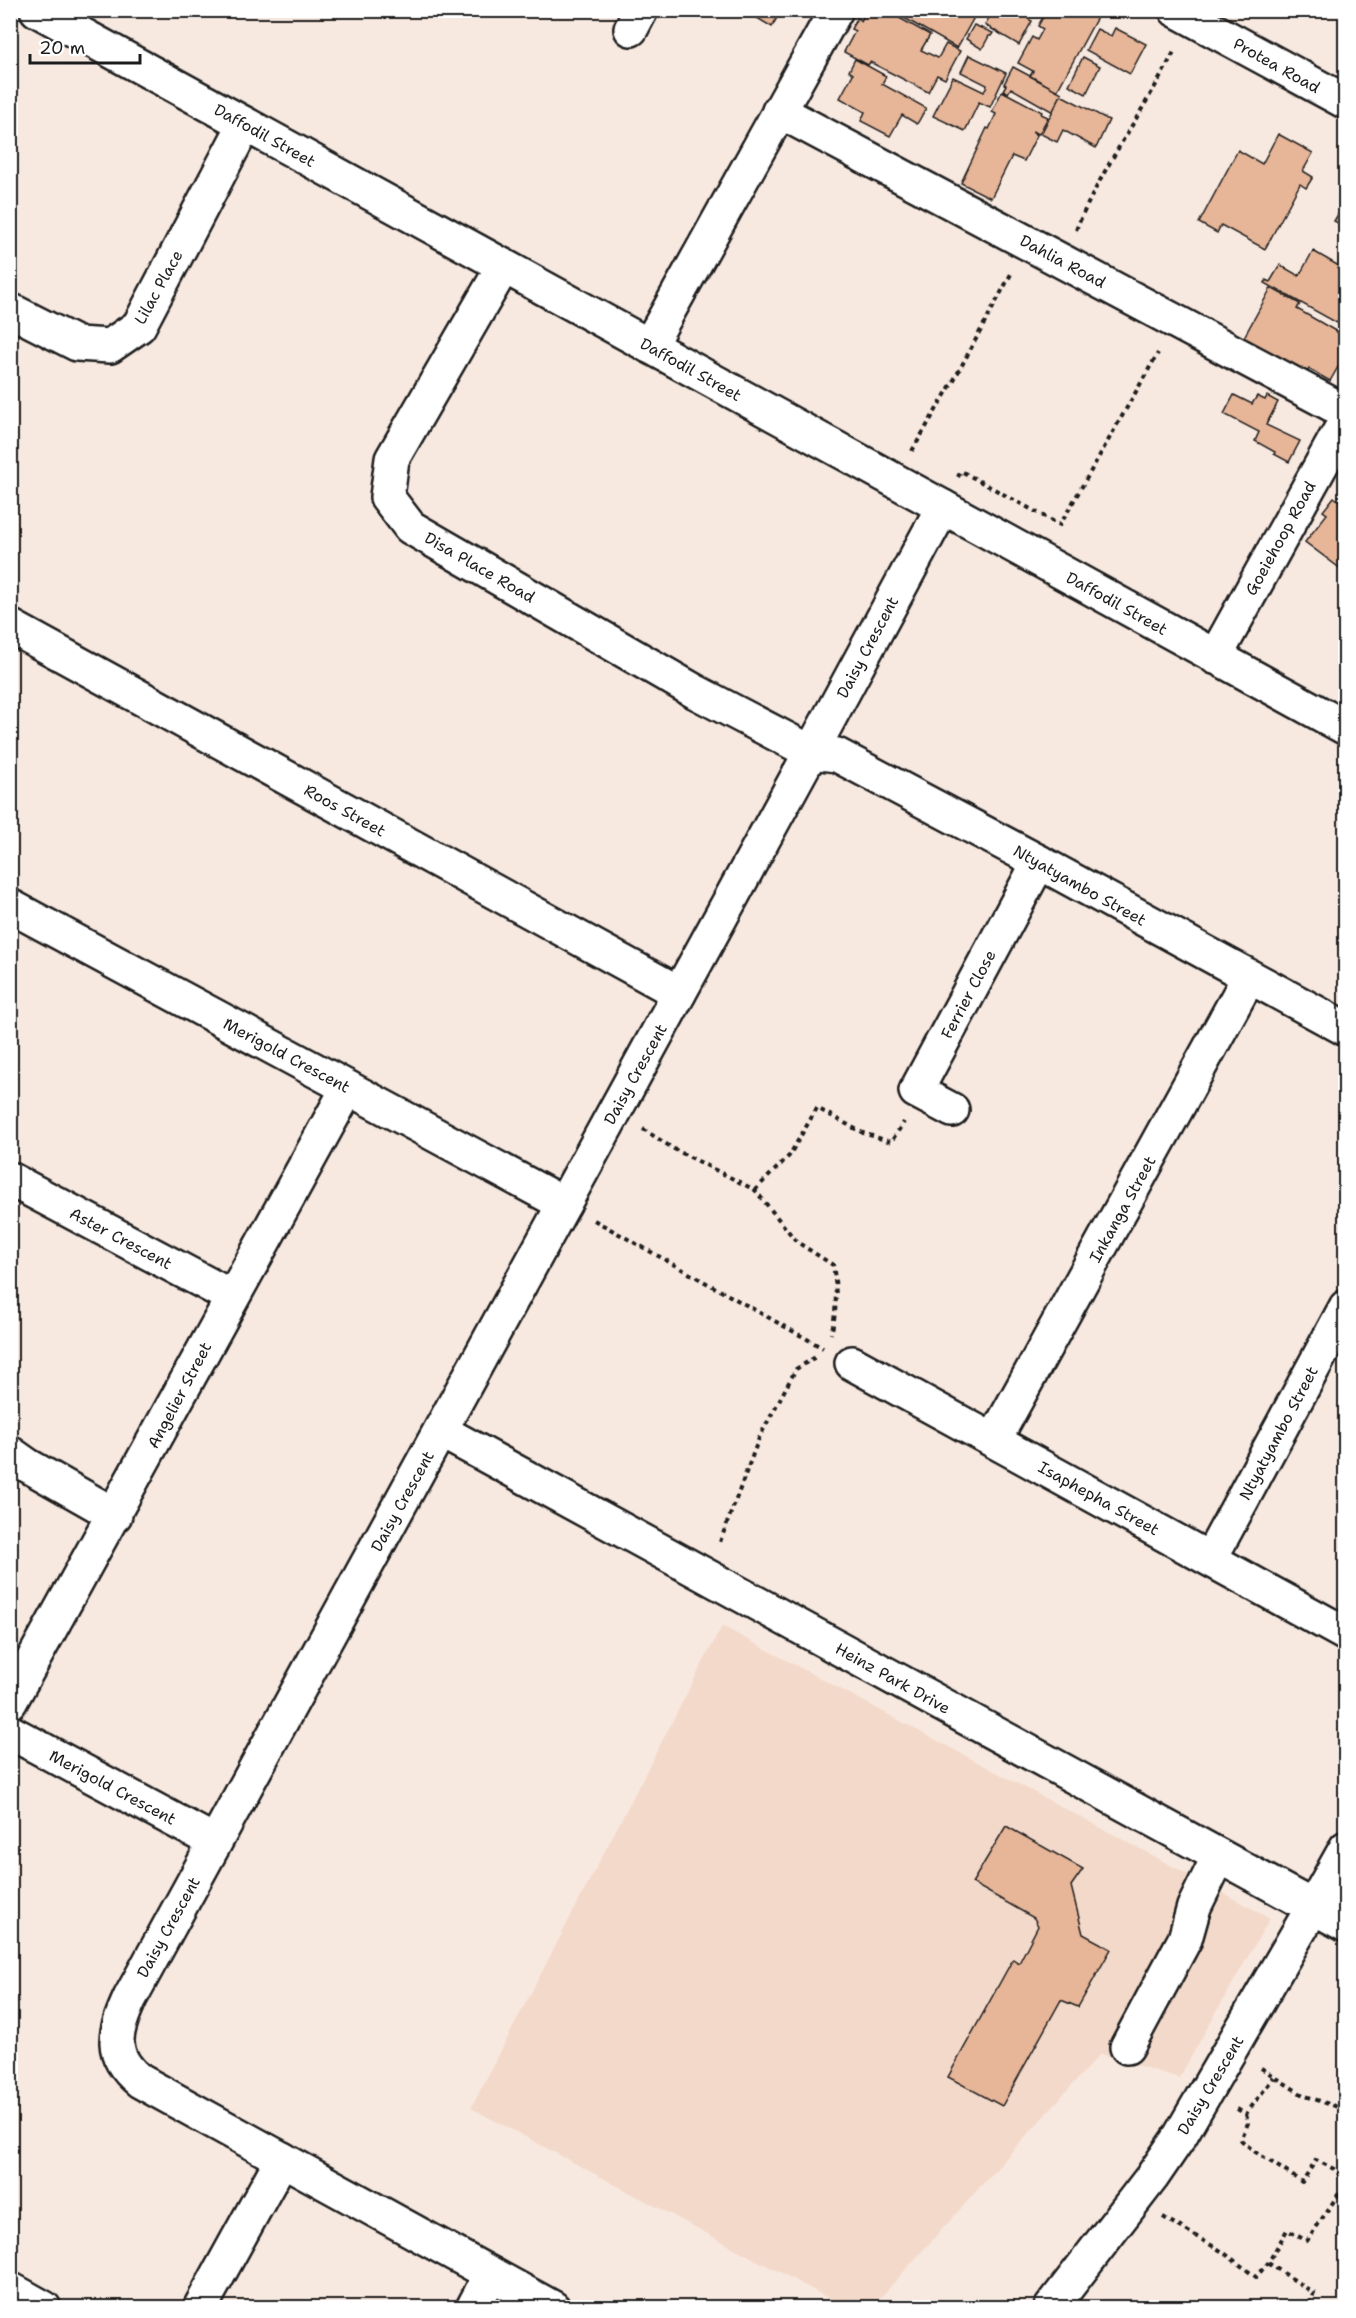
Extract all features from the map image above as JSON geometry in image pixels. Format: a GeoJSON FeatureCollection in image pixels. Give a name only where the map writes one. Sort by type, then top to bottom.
{"type":"FeatureCollection","features":[{"type":"Feature","properties":{"kind":"street","name":"Daffodil Street"},"geometry":{"type":"LineString","coordinates":[[37,10],[1346,728]]}},
{"type":"Feature","properties":{"kind":"street"},"geometry":{"type":"LineString","coordinates":[[649,346],[836,10]]}},
{"type":"Feature","properties":{"kind":"street","name":"Protea Road"},"geometry":{"type":"LineString","coordinates":[[1184,15],[1346,102]]}},
{"type":"Feature","properties":{"kind":"street","name":"Dahlia Road"},"geometry":{"type":"LineString","coordinates":[[779,111],[1346,412]]}},
{"type":"Feature","properties":{"kind":"street","name":"Lilac Place"},"geometry":{"type":"LineString","coordinates":[[10,310],[77,344],[110,346],[139,326],[245,124]]}},
{"type":"Feature","properties":{"kind":"street","name":"Disa Place Road"},"geometry":{"type":"LineString","coordinates":[[503,267],[392,459],[387,497],[410,527],[696,692],[811,752]]}},
{"type":"Feature","properties":{"kind":"street","name":"Goeiehoop Road"},"geometry":{"type":"LineString","coordinates":[[1215,657],[1346,420]]}},
{"type":"Feature","properties":{"kind":"street","name":"Daisy Crescent"},"geometry":{"type":"LineString","coordinates":[[553,2307],[140,2081],[127,2071],[118,2055],[117,2036],[125,2008],[943,507]]}},
{"type":"Feature","properties":{"kind":"street","name":"Roos Street"},"geometry":{"type":"LineString","coordinates":[[10,626],[679,993]]}},
{"type":"Feature","properties":{"kind":"street","name":"Ntyatyambo Street"},"geometry":{"type":"LineString","coordinates":[[811,752],[837,755],[1346,1029]]}},
{"type":"Feature","properties":{"kind":"street","name":"Ferrier Close"},"geometry":{"type":"LineString","coordinates":[[916,1091],[1039,862]]}},
{"type":"Feature","properties":{"kind":"street","name":"Merigold Crescent"},"geometry":{"type":"LineString","coordinates":[[10,906],[564,1204]]}},
{"type":"Feature","properties":{"kind":"street","name":"Inkanga Street"},"geometry":{"type":"LineString","coordinates":[[994,1440],[1249,977]]}},
{"type":"Feature","properties":{"kind":"street","name":"Angelier Street"},"geometry":{"type":"LineString","coordinates":[[10,1702],[115,1515],[348,1088]]}},
{"type":"Feature","properties":{"kind":"street"},"geometry":{"type":"LineString","coordinates":[[916,1091],[952,1110]]}},
{"type":"Feature","properties":{"kind":"street","name":"Aster Crescent"},"geometry":{"type":"LineString","coordinates":[[10,1179],[232,1297]]}},
{"type":"Feature","properties":{"kind":"street","name":"Ntyatyambo Street"},"geometry":{"type":"LineString","coordinates":[[1210,1559],[1346,1307]]}},
{"type":"Feature","properties":{"kind":"street","name":"Isaphepha Street"},"geometry":{"type":"LineString","coordinates":[[840,1357],[1346,1634]]}},
{"type":"Feature","properties":{"kind":"street","name":"Heinz Park Drive"},"geometry":{"type":"LineString","coordinates":[[441,1431],[1346,1925]]}},
{"type":"Feature","properties":{"kind":"street"},"geometry":{"type":"LineString","coordinates":[[10,1453],[115,1515]]}},
{"type":"Feature","properties":{"kind":"street","name":"Merigold Crescent"},"geometry":{"type":"LineString","coordinates":[[10,1732],[215,1842]]}},
{"type":"Feature","properties":{"kind":"street","name":"Daisy Crescent"},"geometry":{"type":"LineString","coordinates":[[1051,2307],[1134,2200],[1180,2136],[1346,1848]]}},
{"type":"Feature","properties":{"kind":"street"},"geometry":{"type":"LineString","coordinates":[[1127,2047],[1185,1939],[1194,1907],[1219,1856]]}},
{"type":"Feature","properties":{"kind":"street"},"geometry":{"type":"LineString","coordinates":[[200,2307],[282,2159]]}},
{"type":"Feature","properties":{"kind":"street"},"geometry":{"type":"LineString","coordinates":[[473,2307],[491,2274]]}},
{"type":"Feature","properties":{"kind":"street"},"geometry":{"type":"LineString","coordinates":[[10,2289],[44,2307]]}},
{"type":"Feature","properties":{"kind":"path"},"geometry":{"type":"LineString","coordinates":[[1063,261],[1087,202],[1159,81],[1184,15]]}},
{"type":"Feature","properties":{"kind":"path"},"geometry":{"type":"LineString","coordinates":[[893,479],[956,378],[1027,243]]}},
{"type":"Feature","properties":{"kind":"path"},"geometry":{"type":"LineString","coordinates":[[943,507],[961,471],[1060,525],[1176,322]]}},
{"type":"Feature","properties":{"kind":"path"},"geometry":{"type":"LineString","coordinates":[[755,1190],[789,1156],[818,1108],[863,1133],[891,1142],[905,1121],[916,1091]]}},
{"type":"Feature","properties":{"kind":"path"},"geometry":{"type":"LineString","coordinates":[[614,1111],[674,1149],[755,1190],[797,1242],[833,1265],[837,1285],[836,1316],[840,1357]]}},
{"type":"Feature","properties":{"kind":"path"},"geometry":{"type":"LineString","coordinates":[[564,1204],[840,1357]]}},
{"type":"Feature","properties":{"kind":"path"},"geometry":{"type":"LineString","coordinates":[[705,1575],[726,1529],[759,1438],[796,1369],[840,1357]]}},
{"type":"Feature","properties":{"kind":"path"},"geometry":{"type":"LineString","coordinates":[[1230,2050],[1304,2095],[1346,2110]]}},
{"type":"Feature","properties":{"kind":"path"},"geometry":{"type":"LineString","coordinates":[[1134,2200],[1210,2243],[1256,2277],[1268,2263],[1287,2230],[1307,2241],[1346,2182],[1334,2169],[1316,2160],[1302,2182],[1254,2151],[1241,2140],[1248,2123],[1246,2114]]}},
{"type":"Feature","properties":{"kind":"path"},"geometry":{"type":"LineString","coordinates":[[1268,2263],[1314,2294],[1310,2302],[1316,2307]]}},
{"type":"Feature","properties":{"kind":"shaded area"},"geometry":{"type":"Polygon","coordinates":[[[722,1626],[1270,1918],[1179,2078],[1100,2054],[872,2307],[845,2307],[471,2108],[722,1626]]]}},
{"type":"Feature","properties":{"kind":"building"},"geometry":{"type":"Polygon","coordinates":[[[744,10],[781,10],[772,27],[744,10]]]}},
{"type":"Feature","properties":{"kind":"building"},"geometry":{"type":"Polygon","coordinates":[[[867,10],[885,10],[930,35],[921,50],[938,58],[946,44],[960,51],[945,79],[937,75],[928,92],[870,62],[868,65],[844,52],[855,31],[851,29],[857,18],[861,21],[867,10]]]}},
{"type":"Feature","properties":{"kind":"building"},"geometry":{"type":"Polygon","coordinates":[[[890,10],[978,10],[957,48],[890,10]]]}},
{"type":"Feature","properties":{"kind":"building"},"geometry":{"type":"Polygon","coordinates":[[[993,10],[1033,10],[1028,19],[1032,21],[1019,45],[985,25],[993,10]]]}},
{"type":"Feature","properties":{"kind":"building"},"geometry":{"type":"Polygon","coordinates":[[[1047,10],[1101,10],[1057,91],[1030,76],[1033,71],[1018,63],[1032,37],[1037,40],[1043,29],[1038,26],[1047,10]]]}},
{"type":"Feature","properties":{"kind":"building"},"geometry":{"type":"Polygon","coordinates":[[[974,25],[993,33],[982,49],[966,39],[974,25]]]}},
{"type":"Feature","properties":{"kind":"building"},"geometry":{"type":"Polygon","coordinates":[[[1115,28],[1146,44],[1130,74],[1086,50],[1097,29],[1111,36],[1115,28]]]}},
{"type":"Feature","properties":{"kind":"building"},"geometry":{"type":"Polygon","coordinates":[[[969,55],[1006,73],[990,107],[979,102],[965,131],[933,116],[953,77],[984,92],[987,85],[961,72],[969,55]]]}},
{"type":"Feature","properties":{"kind":"building"},"geometry":{"type":"Polygon","coordinates":[[[1083,57],[1100,66],[1086,94],[1069,85],[1083,57]]]}},
{"type":"Feature","properties":{"kind":"building"},"geometry":{"type":"Polygon","coordinates":[[[855,59],[886,76],[882,84],[926,108],[917,124],[902,115],[890,136],[861,121],[865,112],[840,98],[853,74],[849,71],[855,59]]]}},
{"type":"Feature","properties":{"kind":"building"},"geometry":{"type":"Polygon","coordinates":[[[1013,67],[1062,93],[1053,112],[1011,88],[1008,93],[1003,90],[1013,67]]]}},
{"type":"Feature","properties":{"kind":"building"},"geometry":{"type":"Polygon","coordinates":[[[1002,91],[1048,117],[1039,134],[1032,131],[1037,135],[1024,161],[1012,156],[991,198],[961,183],[996,114],[992,112],[1002,91]]]}},
{"type":"Feature","properties":{"kind":"building"},"geometry":{"type":"Polygon","coordinates":[[[1061,95],[1109,120],[1096,148],[1063,130],[1057,142],[1041,134],[1061,95]]]}},
{"type":"Feature","properties":{"kind":"building"},"geometry":{"type":"Polygon","coordinates":[[[1278,134],[1313,153],[1303,171],[1313,177],[1306,188],[1300,184],[1265,249],[1221,225],[1217,233],[1199,223],[1238,150],[1262,164],[1278,134]]]}},
{"type":"Feature","properties":{"kind":"building"},"geometry":{"type":"Polygon","coordinates":[[[1343,206],[1346,208],[1346,233],[1339,229],[1342,225],[1334,221],[1343,206]]]}},
{"type":"Feature","properties":{"kind":"building"},"geometry":{"type":"Polygon","coordinates":[[[1313,251],[1344,269],[1346,266],[1346,328],[1265,283],[1266,280],[1270,282],[1280,265],[1299,276],[1313,251]]]}},
{"type":"Feature","properties":{"kind":"building"},"geometry":{"type":"Polygon","coordinates":[[[1271,288],[1300,304],[1297,309],[1346,337],[1346,353],[1330,381],[1309,369],[1307,373],[1300,369],[1299,371],[1243,339],[1271,288]]]}},
{"type":"Feature","properties":{"kind":"building"},"geometry":{"type":"Polygon","coordinates":[[[1234,395],[1252,404],[1257,396],[1265,400],[1267,396],[1278,402],[1266,425],[1300,441],[1289,462],[1255,441],[1259,432],[1224,414],[1234,395]]]}},
{"type":"Feature","properties":{"kind":"building"},"geometry":{"type":"Polygon","coordinates":[[[1334,497],[1346,506],[1346,530],[1342,534],[1346,536],[1345,572],[1305,542],[1327,514],[1323,511],[1334,497]]]}},
{"type":"Feature","properties":{"kind":"building"},"geometry":{"type":"Polygon","coordinates":[[[1006,1826],[1083,1869],[1071,1886],[1083,1934],[1111,1949],[1078,2007],[1061,2000],[1002,2106],[948,2077],[1013,1959],[1019,1963],[1038,1926],[1034,1918],[972,1883],[1006,1826]]]}}]}
